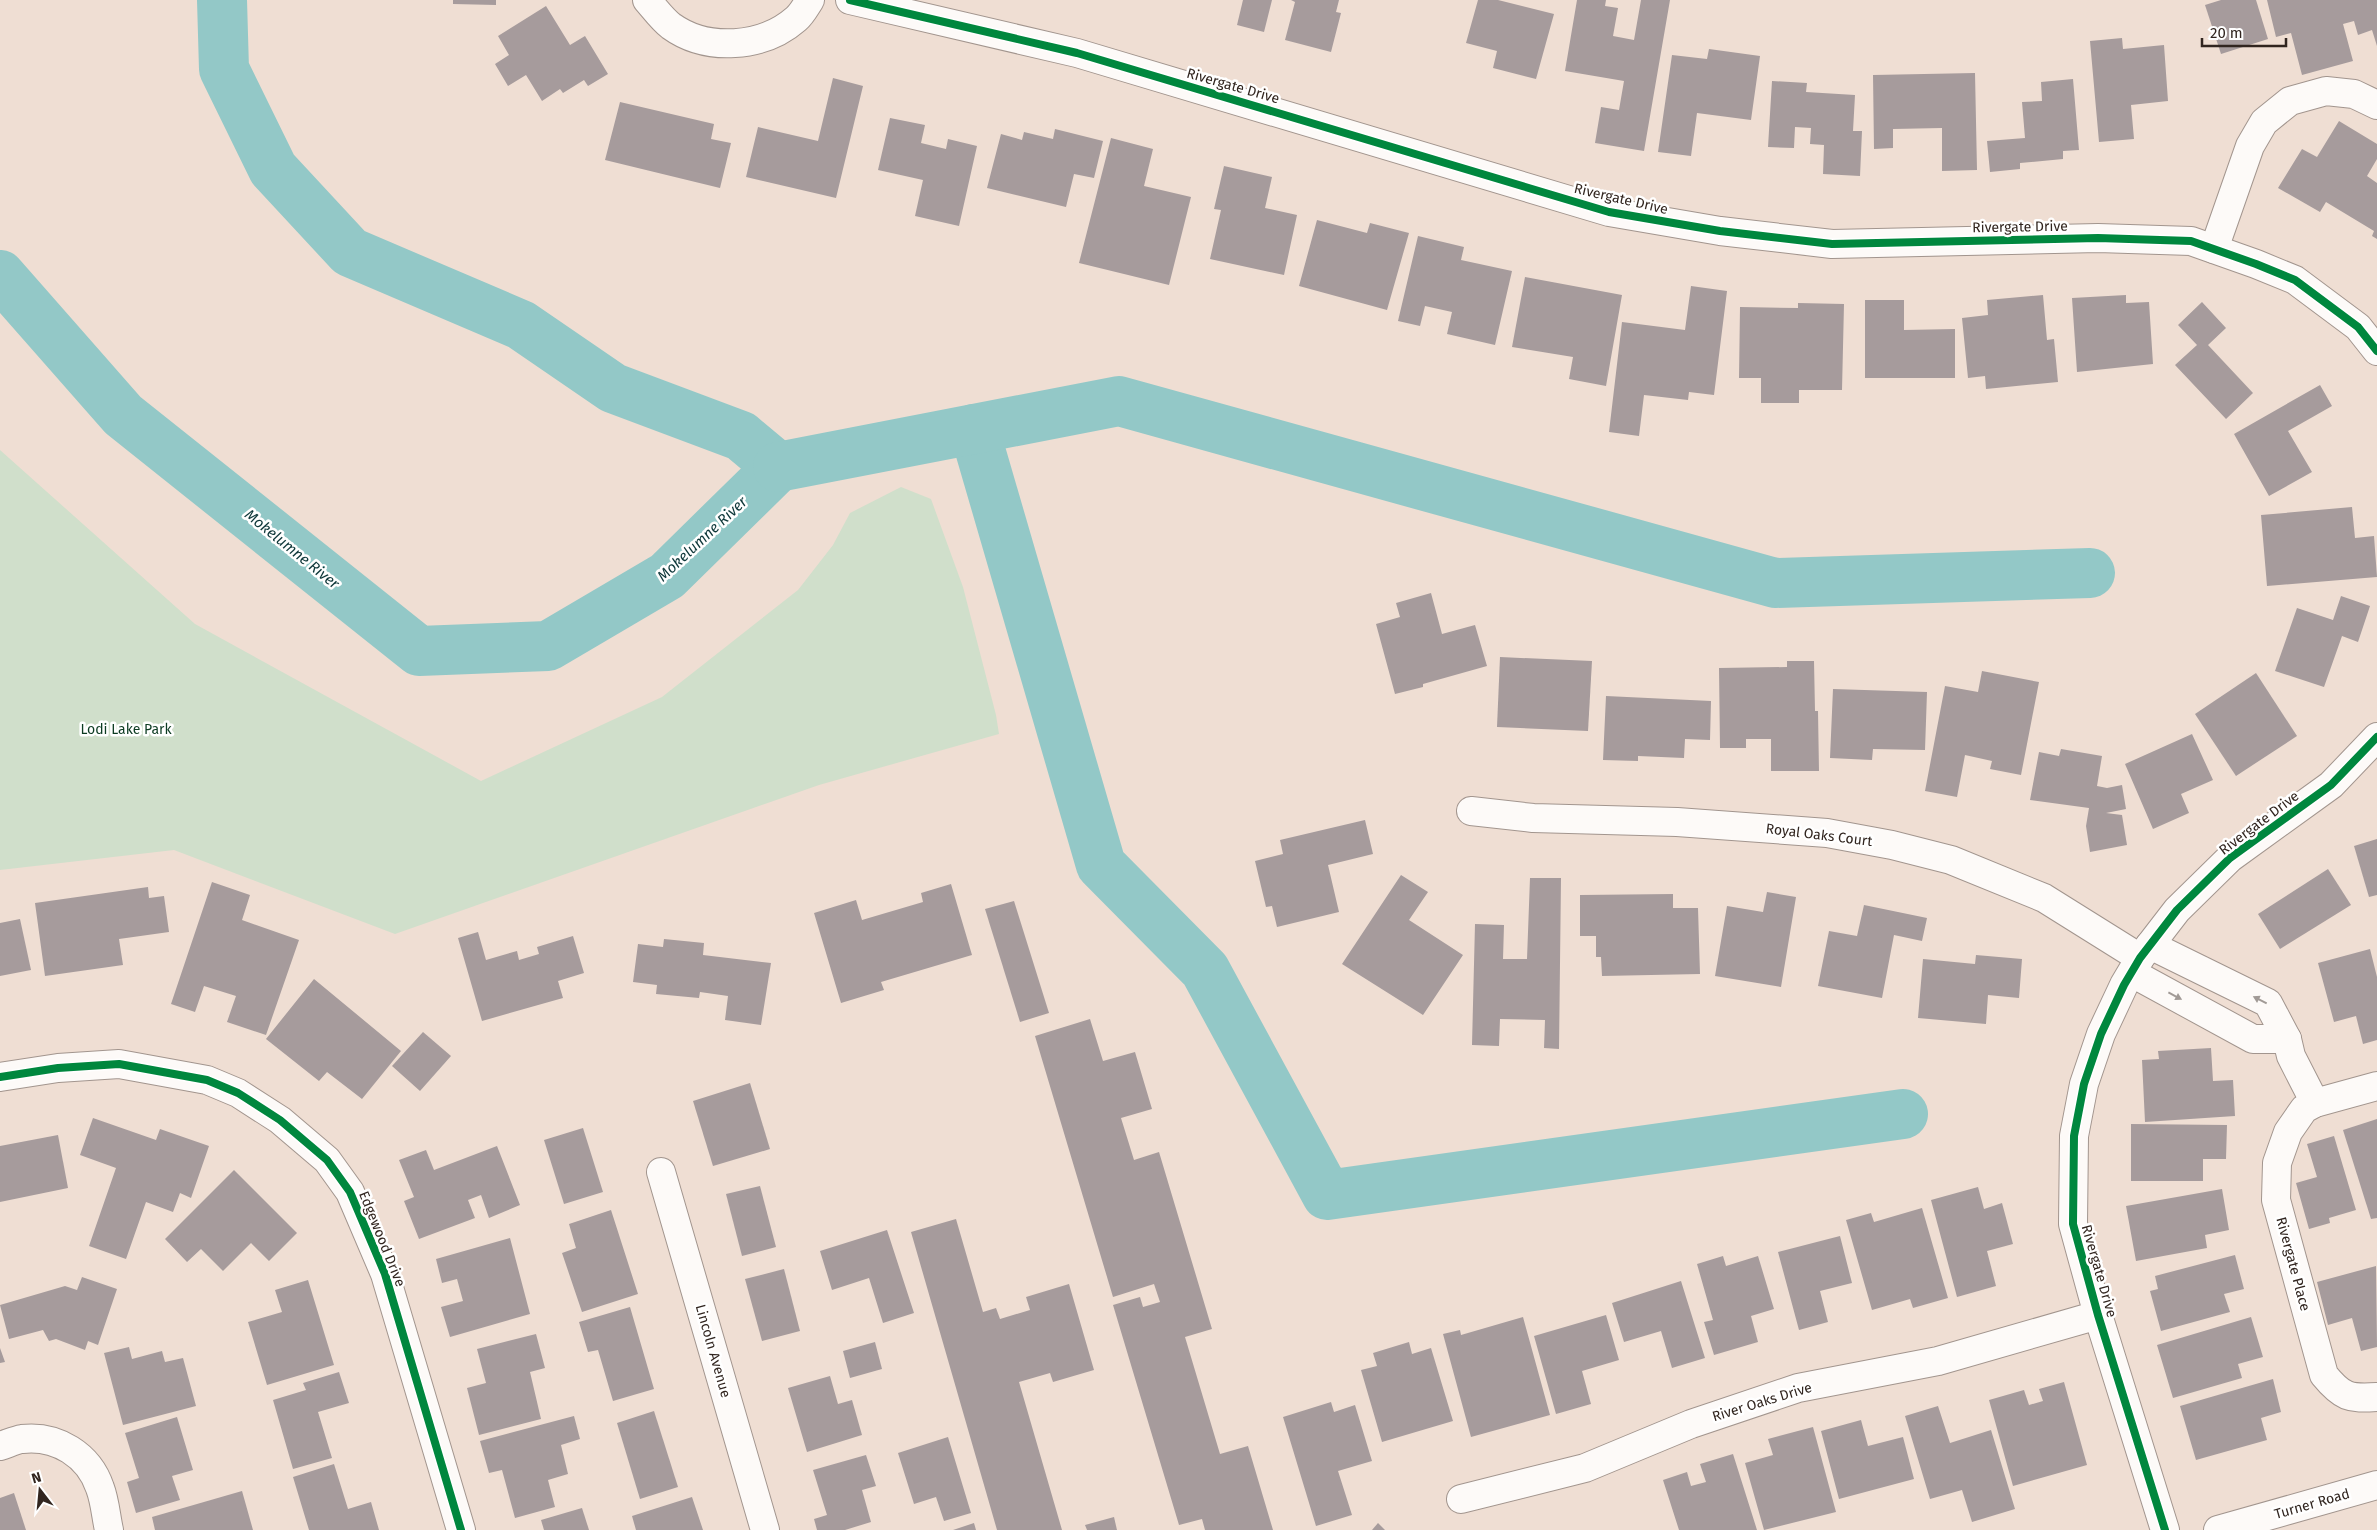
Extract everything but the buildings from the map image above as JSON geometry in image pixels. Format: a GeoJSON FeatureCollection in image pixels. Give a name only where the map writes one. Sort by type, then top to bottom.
{"type":"FeatureCollection","features":[{"type":"Feature","properties":{"kind":"street"},"geometry":{"type":"LineString","coordinates":[[647,0],[670,26],[702,41],[738,44],[773,35],[797,18],[810,0]]}},
{"type":"Feature","properties":{"kind":"street","name":"Rivergate Drive"},"geometry":{"type":"LineString","coordinates":[[850,0],[1077,53],[1609,212],[1720,232],[1832,244],[2098,238],[2191,241],[2214,248],[2295,280],[2358,328],[2377,351]]}},
{"type":"Feature","properties":{"kind":"street"},"geometry":{"type":"LineString","coordinates":[[2214,248],[2250,146],[2264,122],[2290,102],[2326,91],[2354,94],[2377,105]]}},
{"type":"Feature","properties":{"kind":"street","name":"Rivergate Drive"},"geometry":{"type":"LineString","coordinates":[[2165,1530],[2098,1315],[2072,1224],[2074,1136],[2084,1084],[2101,1034],[2124,985],[2177,910],[2230,858],[2331,785],[2377,737]]}},
{"type":"Feature","properties":{"kind":"street","name":"Royal Oaks Court"},"geometry":{"type":"LineString","coordinates":[[1471,811],[1533,818],[1677,822],[1827,833],[1892,845],[1951,860],[2044,898],[2141,959]]}},
{"type":"Feature","properties":{"kind":"street"},"geometry":{"type":"LineString","coordinates":[[2141,959],[2253,1038],[2287,1039]]}},
{"type":"Feature","properties":{"kind":"street"},"geometry":{"type":"LineString","coordinates":[[2141,959],[2268,1004],[2287,1039],[2291,1056],[2315,1103]]}},
{"type":"Feature","properties":{"kind":"street","name":"Edgewood Drive"},"geometry":{"type":"LineString","coordinates":[[0,1078],[58,1068],[119,1064],[208,1080],[238,1093],[280,1120],[327,1160],[350,1192],[385,1274],[461,1530]]}},
{"type":"Feature","properties":{"kind":"street","name":"Rivergate Place"},"geometry":{"type":"LineString","coordinates":[[2377,1086],[2315,1103],[2304,1109],[2288,1132],[2277,1163],[2276,1200],[2324,1375],[2337,1391],[2356,1398],[2377,1398]]}},
{"type":"Feature","properties":{"kind":"street","name":"Lincoln Avenue"},"geometry":{"type":"LineString","coordinates":[[661,1172],[764,1530]]}},
{"type":"Feature","properties":{"kind":"street","name":"River Oaks Drive"},"geometry":{"type":"LineString","coordinates":[[1460,1499],[1585,1468],[1691,1424],[1798,1388],[1938,1361],[2098,1315]]}},
{"type":"Feature","properties":{"kind":"street"},"geometry":{"type":"LineString","coordinates":[[0,1446],[22,1439],[46,1439],[66,1446],[86,1462],[100,1488],[109,1530]]}},
{"type":"Feature","properties":{"kind":"street","name":"Turner Road"},"geometry":{"type":"LineString","coordinates":[[2218,1530],[2377,1485]]}},
{"type":"Feature","properties":{"kind":"green space","name":"Lodi Lake Park"},"geometry":{"type":"Polygon","coordinates":[[[0,450],[195,624],[481,781],[662,697],[798,590],[833,545],[850,513],[901,487],[931,499],[963,587],[996,715],[999,734],[819,785],[395,934],[174,850],[0,870],[0,450]]]}},
{"type":"Feature","properties":{"kind":"waterway","name":"Mokelumne River"},"geometry":{"type":"LineString","coordinates":[[0,275],[123,415],[419,651],[548,646],[667,576],[778,467],[741,436],[613,388],[521,325],[350,252],[273,169],[224,69],[222,0]]}},
{"type":"Feature","properties":{"kind":"waterway"},"geometry":{"type":"LineString","coordinates":[[778,467],[1119,401],[1775,583],[2090,573]]}},
{"type":"Feature","properties":{"kind":"waterway"},"geometry":{"type":"LineString","coordinates":[[974,429],[1101,865],[1205,970],[1327,1195],[1903,1114]]}},
{"type":"Feature","properties":{"kind":"cycle path"},"geometry":{"type":"LineString","coordinates":[[850,0],[1077,53],[1609,212],[1720,231],[1832,244],[2098,238],[2191,241],[2295,280],[2358,327],[2377,351]]}},
{"type":"Feature","properties":{"kind":"cycle path"},"geometry":{"type":"LineString","coordinates":[[2165,1530],[2098,1315],[2073,1224],[2074,1136],[2084,1084],[2101,1034],[2124,985],[2140,958],[2177,910],[2230,858],[2331,785],[2377,737]]}},
{"type":"Feature","properties":{"kind":"cycle path"},"geometry":{"type":"LineString","coordinates":[[0,1077],[58,1068],[119,1064],[207,1080],[238,1093],[280,1120],[327,1160],[350,1192],[385,1274],[461,1530]]}}]}
